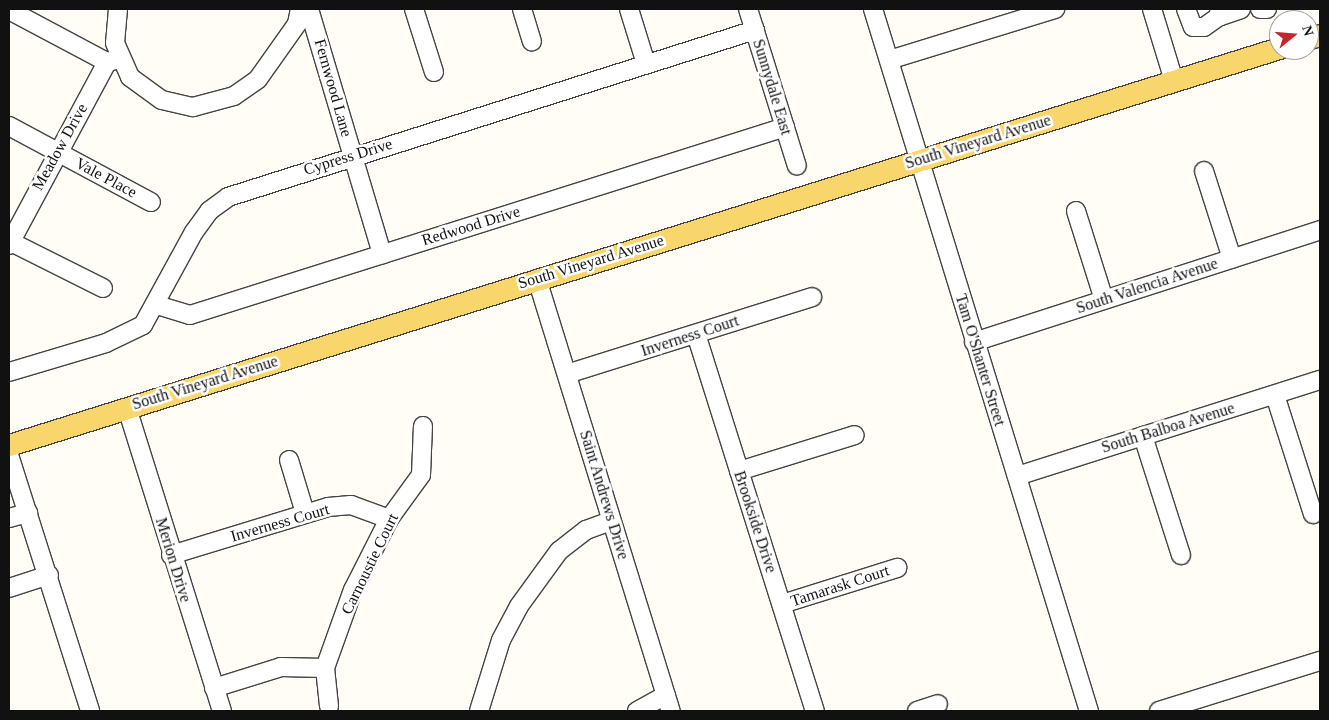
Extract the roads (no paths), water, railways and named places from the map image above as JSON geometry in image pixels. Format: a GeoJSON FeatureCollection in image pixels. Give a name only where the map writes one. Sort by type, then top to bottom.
{"type":"FeatureCollection","features":[{"type":"Feature","properties":{"kind":"main road","name":"South Vineyard Avenue"},"geometry":{"type":"LineString","coordinates":[[9,445],[1269,51]]}},
{"type":"Feature","properties":{"kind":"street"},"geometry":{"type":"LineString","coordinates":[[114,61],[114,31],[118,9]]}},
{"type":"Feature","properties":{"kind":"street"},"geometry":{"type":"LineString","coordinates":[[9,10],[114,61],[130,77],[162,100],[193,107],[220,102],[247,88],[268,68],[297,24],[300,9]]}},
{"type":"Feature","properties":{"kind":"street","name":"Fernwood Lane"},"geometry":{"type":"LineString","coordinates":[[309,9],[382,254]]}},
{"type":"Feature","properties":{"kind":"street"},"geometry":{"type":"LineString","coordinates":[[414,9],[434,72]]}},
{"type":"Feature","properties":{"kind":"street"},"geometry":{"type":"LineString","coordinates":[[522,9],[532,42]]}},
{"type":"Feature","properties":{"kind":"street"},"geometry":{"type":"LineString","coordinates":[[629,9],[646,64]]}},
{"type":"Feature","properties":{"kind":"street","name":"Sunnydale East"},"geometry":{"type":"LineString","coordinates":[[748,9],[797,166]]}},
{"type":"Feature","properties":{"kind":"street","name":"Tam O'Shanter Street"},"geometry":{"type":"LineString","coordinates":[[873,9],[1089,711]]}},
{"type":"Feature","properties":{"kind":"street"},"geometry":{"type":"LineString","coordinates":[[889,60],[1055,9]]}},
{"type":"Feature","properties":{"kind":"street"},"geometry":{"type":"LineString","coordinates":[[1152,9],[1174,80]]}},
{"type":"Feature","properties":{"kind":"street"},"geometry":{"type":"LineString","coordinates":[[1186,9],[1193,27],[1204,28],[1220,12],[1241,9]]}},
{"type":"Feature","properties":{"kind":"street"},"geometry":{"type":"LineString","coordinates":[[1260,9],[1267,9]]}},
{"type":"Feature","properties":{"kind":"street","name":"Cypress Drive"},"geometry":{"type":"LineString","coordinates":[[9,372],[122,337],[143,325],[157,305],[194,232],[222,202],[248,188],[755,30]]}},
{"type":"Feature","properties":{"kind":"street","name":"Meadow Drive"},"geometry":{"type":"LineString","coordinates":[[9,242],[57,152],[114,61]]}},
{"type":"Feature","properties":{"kind":"street","name":"Vale Place"},"geometry":{"type":"LineString","coordinates":[[9,126],[151,202]]}},
{"type":"Feature","properties":{"kind":"street","name":"Redwood Drive"},"geometry":{"type":"LineString","coordinates":[[157,305],[190,315],[785,127]]}},
{"type":"Feature","properties":{"kind":"street"},"geometry":{"type":"LineString","coordinates":[[1204,171],[1232,258]]}},
{"type":"Feature","properties":{"kind":"street"},"geometry":{"type":"LineString","coordinates":[[1076,210],[1104,300]]}},
{"type":"Feature","properties":{"kind":"street","name":"South Valencia Avenue"},"geometry":{"type":"LineString","coordinates":[[974,342],[1320,230]]}},
{"type":"Feature","properties":{"kind":"street"},"geometry":{"type":"LineString","coordinates":[[9,242],[103,288]]}},
{"type":"Feature","properties":{"kind":"street","name":"Saint Andrews Drive"},"geometry":{"type":"LineString","coordinates":[[537,279],[668,703]]}},
{"type":"Feature","properties":{"kind":"street","name":"Inverness Court"},"geometry":{"type":"LineString","coordinates":[[567,374],[812,297]]}},
{"type":"Feature","properties":{"kind":"street","name":"Brookside Drive"},"geometry":{"type":"LineString","coordinates":[[696,334],[815,711]]}},
{"type":"Feature","properties":{"kind":"street","name":"South Balboa Avenue"},"geometry":{"type":"LineString","coordinates":[[1017,476],[1320,380]]}},
{"type":"Feature","properties":{"kind":"street"},"geometry":{"type":"LineString","coordinates":[[1275,394],[1313,514]]}},
{"type":"Feature","properties":{"kind":"street","name":"Merion Drive"},"geometry":{"type":"LineString","coordinates":[[127,408],[171,556],[222,711]]}},
{"type":"Feature","properties":{"kind":"street","name":"Carnoustie Court"},"geometry":{"type":"LineString","coordinates":[[329,706],[325,668],[353,590],[390,519],[422,475],[423,426]]}},
{"type":"Feature","properties":{"kind":"street"},"geometry":{"type":"LineString","coordinates":[[738,471],[855,434]]}},
{"type":"Feature","properties":{"kind":"street"},"geometry":{"type":"LineString","coordinates":[[1143,436],[1181,555]]}},
{"type":"Feature","properties":{"kind":"street"},"geometry":{"type":"LineString","coordinates":[[9,455],[49,575],[90,711]]}},
{"type":"Feature","properties":{"kind":"street"},"geometry":{"type":"LineString","coordinates":[[289,460],[305,513]]}},
{"type":"Feature","properties":{"kind":"street","name":"Inverness Court"},"geometry":{"type":"LineString","coordinates":[[171,556],[305,513],[351,505],[390,519]]}},
{"type":"Feature","properties":{"kind":"street"},"geometry":{"type":"LineString","coordinates":[[9,518],[28,513]]}},
{"type":"Feature","properties":{"kind":"street"},"geometry":{"type":"LineString","coordinates":[[479,711],[501,640],[519,606],[559,551],[586,530],[611,521]]}},
{"type":"Feature","properties":{"kind":"street","name":"Tamarask Court"},"geometry":{"type":"LineString","coordinates":[[782,604],[897,568]]}},
{"type":"Feature","properties":{"kind":"street"},"geometry":{"type":"LineString","coordinates":[[9,588],[49,575]]}},
{"type":"Feature","properties":{"kind":"street"},"geometry":{"type":"LineString","coordinates":[[1159,711],[1320,661]]}},
{"type":"Feature","properties":{"kind":"street"},"geometry":{"type":"LineString","coordinates":[[214,688],[282,667],[325,668]]}},
{"type":"Feature","properties":{"kind":"street"},"geometry":{"type":"LineString","coordinates":[[637,711],[668,703]]}},
{"type":"Feature","properties":{"kind":"street"},"geometry":{"type":"LineString","coordinates":[[917,711],[938,704]]}}]}
